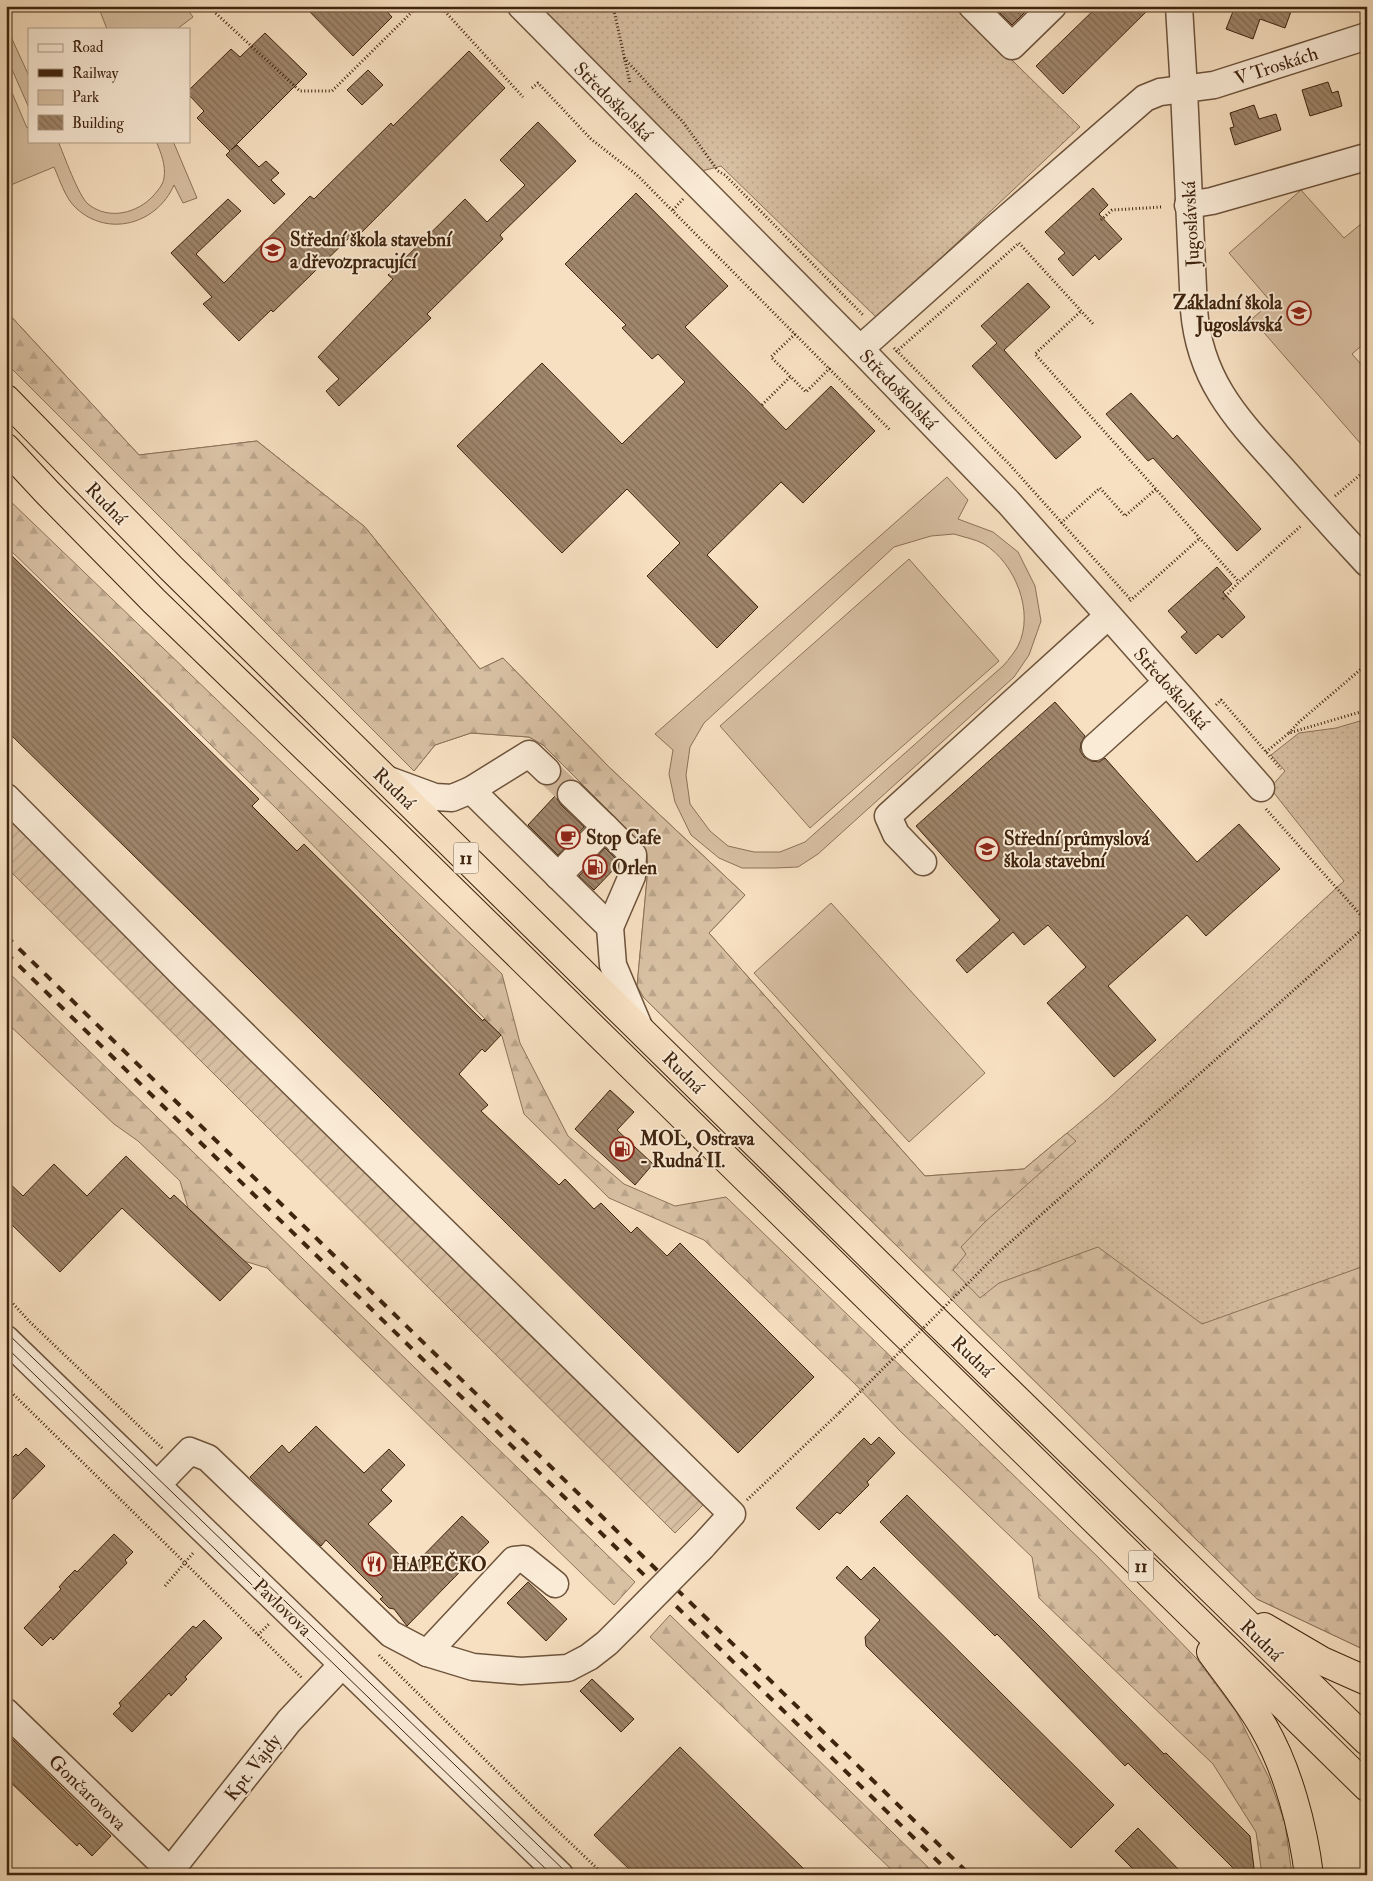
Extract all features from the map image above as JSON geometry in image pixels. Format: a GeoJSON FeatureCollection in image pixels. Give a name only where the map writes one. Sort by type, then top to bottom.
{"type":"FeatureCollection","features":[{"type":"Feature","properties":{"kind":"highway","name":"Rudná"},"geometry":{"type":"LineString","coordinates":[[6,398],[171,568],[1227,1606],[1367,1741]]}},
{"type":"Feature","properties":{"kind":"highway","name":"Rudná"},"geometry":{"type":"LineString","coordinates":[[6,448],[154,601],[394,833],[1367,1787]]}},
{"type":"Feature","properties":{"kind":"highway"},"geometry":{"type":"LineString","coordinates":[[6,468],[47,492]]}},
{"type":"Feature","properties":{"kind":"highway"},"geometry":{"type":"LineString","coordinates":[[1166,1590],[1254,1712],[1264,1729],[1288,1786],[1301,1832],[1309,1875]]}},
{"type":"Feature","properties":{"kind":"highway"},"geometry":{"type":"LineString","coordinates":[[1227,1606],[1322,1661],[1367,1681]]}},
{"type":"Feature","properties":{"kind":"street","name":"Středoškolská"},"geometry":{"type":"LineString","coordinates":[[521,6],[1116,611],[1166,682],[1261,788]]}},
{"type":"Feature","properties":{"kind":"street"},"geometry":{"type":"LineString","coordinates":[[972,6],[1012,46],[1053,6]]}},
{"type":"Feature","properties":{"kind":"street","name":"Jugoslávská"},"geometry":{"type":"LineString","coordinates":[[1179,6],[1194,320],[1199,347],[1217,389],[1237,419],[1367,563]]}},
{"type":"Feature","properties":{"kind":"street","name":"V Troskách"},"geometry":{"type":"LineString","coordinates":[[860,349],[1140,102],[1155,94],[1214,85],[1367,36]]}},
{"type":"Feature","properties":{"kind":"street"},"geometry":{"type":"LineString","coordinates":[[1188,205],[1212,201],[1366,157]]}},
{"type":"Feature","properties":{"kind":"street"},"geometry":{"type":"LineString","coordinates":[[923,862],[896,834],[888,816],[1116,611]]}},
{"type":"Feature","properties":{"kind":"street"},"geometry":{"type":"LineString","coordinates":[[1094,747],[1166,682]]}},
{"type":"Feature","properties":{"kind":"street"},"geometry":{"type":"LineString","coordinates":[[386,779],[435,797],[452,798],[538,762]]}},
{"type":"Feature","properties":{"kind":"street"},"geometry":{"type":"LineString","coordinates":[[471,790],[610,927]]}},
{"type":"Feature","properties":{"kind":"street"},"geometry":{"type":"LineString","coordinates":[[571,794],[634,855],[632,876],[610,927],[612,965],[640,1030]]}},
{"type":"Feature","properties":{"kind":"street"},"geometry":{"type":"LineString","coordinates":[[6,797],[195,986],[732,1514],[627,1623],[607,1643],[589,1657],[568,1668],[521,1671],[473,1667],[427,1653],[391,1634],[208,1458],[190,1451],[157,1485]]}},
{"type":"Feature","properties":{"kind":"street"},"geometry":{"type":"LineString","coordinates":[[558,876],[605,827]]}},
{"type":"Feature","properties":{"kind":"street","name":"Pavlovova"},"geometry":{"type":"LineString","coordinates":[[6,1339],[560,1875]]}},
{"type":"Feature","properties":{"kind":"street"},"geometry":{"type":"LineString","coordinates":[[427,1653],[514,1560],[524,1559],[555,1584]]}},
{"type":"Feature","properties":{"kind":"street","name":"Kpt. Vajdy"},"geometry":{"type":"LineString","coordinates":[[169,1873],[289,1722],[342,1665]]}},
{"type":"Feature","properties":{"kind":"street","name":"Gončarovova"},"geometry":{"type":"LineString","coordinates":[[6,1712],[169,1873]]}},
{"type":"Feature","properties":{"kind":"path"},"geometry":{"type":"LineString","coordinates":[[208,6],[300,91],[332,91],[418,6]]}},
{"type":"Feature","properties":{"kind":"path"},"geometry":{"type":"LineString","coordinates":[[440,6],[523,97]]}},
{"type":"Feature","properties":{"kind":"path"},"geometry":{"type":"LineString","coordinates":[[613,6],[631,89]]}},
{"type":"Feature","properties":{"kind":"path"},"geometry":{"type":"LineString","coordinates":[[624,58],[683,122],[718,170]]}},
{"type":"Feature","properties":{"kind":"path"},"geometry":{"type":"LineString","coordinates":[[532,88],[538,84],[591,139],[638,175],[891,431]]}},
{"type":"Feature","properties":{"kind":"path"},"geometry":{"type":"LineString","coordinates":[[1101,220],[1112,210],[1162,207]]}},
{"type":"Feature","properties":{"kind":"path"},"geometry":{"type":"LineString","coordinates":[[1014,237],[1080,312],[1093,324]]}},
{"type":"Feature","properties":{"kind":"path"},"geometry":{"type":"LineString","coordinates":[[879,369],[1019,243]]}},
{"type":"Feature","properties":{"kind":"path"},"geometry":{"type":"LineString","coordinates":[[1080,312],[1035,354],[1239,582]]}},
{"type":"Feature","properties":{"kind":"path"},"geometry":{"type":"LineString","coordinates":[[795,334],[771,357],[790,377],[806,392],[830,368]]}},
{"type":"Feature","properties":{"kind":"path"},"geometry":{"type":"LineString","coordinates":[[762,405],[790,377]]}},
{"type":"Feature","properties":{"kind":"path"},"geometry":{"type":"LineString","coordinates":[[1223,598],[1318,510],[1367,469]]}},
{"type":"Feature","properties":{"kind":"path"},"geometry":{"type":"LineString","coordinates":[[1061,523],[1100,488],[1125,516],[1156,489]]}},
{"type":"Feature","properties":{"kind":"path"},"geometry":{"type":"LineString","coordinates":[[1116,611],[1200,538]]}},
{"type":"Feature","properties":{"kind":"path"},"geometry":{"type":"LineString","coordinates":[[1266,752],[1367,664]]}},
{"type":"Feature","properties":{"kind":"path"},"geometry":{"type":"LineString","coordinates":[[1214,706],[1221,700],[1281,769]]}},
{"type":"Feature","properties":{"kind":"path"},"geometry":{"type":"LineString","coordinates":[[1289,733],[1367,710]]}},
{"type":"Feature","properties":{"kind":"path"},"geometry":{"type":"LineString","coordinates":[[732,1514],[840,1412],[997,1254],[1367,924],[1253,795],[1261,788]]}},
{"type":"Feature","properties":{"kind":"path"},"geometry":{"type":"LineString","coordinates":[[6,1296],[29,1321],[179,1463]]}},
{"type":"Feature","properties":{"kind":"path"},"geometry":{"type":"LineString","coordinates":[[6,1387],[304,1680]]}},
{"type":"Feature","properties":{"kind":"path"},"geometry":{"type":"LineString","coordinates":[[165,1586],[185,1562]]}},
{"type":"Feature","properties":{"kind":"path"},"geometry":{"type":"LineString","coordinates":[[378,1654],[604,1875]]}},
{"type":"Feature","properties":{"kind":"green space"},"geometry":{"type":"Polygon","coordinates":[[[98,6],[185,6],[193,17],[178,28],[107,28],[98,6]]]}},
{"type":"Feature","properties":{"kind":"green space"},"geometry":{"type":"Polygon","coordinates":[[[533,6],[957,6],[1080,127],[877,318],[721,166],[698,172],[533,6]]]}},
{"type":"Feature","properties":{"kind":"green space"},"geometry":{"type":"Polygon","coordinates":[[[6,26],[28,74],[28,106],[6,56],[6,26]]]}},
{"type":"Feature","properties":{"kind":"green space"},"geometry":{"type":"Polygon","coordinates":[[[10,88],[28,128],[28,142],[58,142],[80,192],[88,204],[96,209],[105,212],[123,213],[140,206],[154,195],[163,183],[164,178],[163,159],[156,142],[173,142],[197,198],[183,203],[174,185],[156,209],[144,217],[131,222],[117,224],[102,223],[76,208],[66,194],[54,167],[6,187],[6,90],[10,88]]]}},
{"type":"Feature","properties":{"kind":"green space","name":"Základní škola Jugoslávská"},"geometry":{"type":"Polygon","coordinates":[[[1301,190],[1344,238],[1367,219],[1367,341],[1352,354],[1367,371],[1367,451],[1252,319],[1271,302],[1229,253],[1301,190]]]}},
{"type":"Feature","properties":{"kind":"green space"},"geometry":{"type":"Polygon","coordinates":[[[6,311],[139,455],[257,441],[365,527],[480,669],[503,658],[609,767],[745,895],[709,933],[925,1176],[1024,1169],[1108,1099],[1344,881],[1270,788],[1285,771],[1271,755],[1299,733],[1336,728],[1367,719],[1367,1651],[1257,1599],[644,998],[637,986],[648,868],[647,855],[642,844],[543,745],[529,737],[471,733],[435,745],[414,771],[6,363],[6,311]]]}},
{"type":"Feature","properties":{"kind":"green space"},"geometry":{"type":"Polygon","coordinates":[[[6,311],[139,455],[257,441],[365,527],[480,669],[503,658],[609,767],[745,895],[709,933],[925,1176],[1024,1169],[1067,1133],[1076,1141],[985,1222],[961,1247],[966,1254],[953,1270],[980,1298],[999,1283],[1098,1247],[1202,1324],[1367,1265],[1367,1651],[1257,1599],[644,998],[637,986],[648,868],[647,855],[642,844],[543,745],[529,737],[471,733],[435,745],[414,771],[6,363],[6,311]]]}},
{"type":"Feature","properties":{"kind":"green space"},"geometry":{"type":"Polygon","coordinates":[[[947,477],[968,500],[958,519],[993,532],[1018,552],[1035,586],[1041,621],[1029,655],[1014,677],[818,854],[798,867],[742,868],[719,858],[691,835],[675,802],[669,774],[673,750],[655,734],[947,477]],[[954,534],[931,536],[894,547],[704,723],[690,747],[686,775],[690,804],[710,831],[728,846],[754,852],[780,852],[805,842],[1004,665],[1013,654],[1023,633],[1024,618],[1023,604],[1013,576],[1005,563],[984,544],[954,534]]]}},
{"type":"Feature","properties":{"kind":"green space"},"geometry":{"type":"Polygon","coordinates":[[[6,497],[502,974],[520,1043],[568,1136],[624,1184],[675,1206],[726,1197],[1098,1557],[1197,1659],[1237,1713],[1269,1778],[1285,1823],[1292,1875],[1262,1875],[1256,1832],[1213,1764],[1039,1598],[1032,1557],[704,1240],[609,1198],[524,1114],[502,1036],[278,810],[6,546],[6,497]]]}},
{"type":"Feature","properties":{"kind":"green space"},"geometry":{"type":"Polygon","coordinates":[[[909,559],[999,661],[810,828],[720,726],[909,559]]]}},
{"type":"Feature","properties":{"kind":"green space"},"geometry":{"type":"Polygon","coordinates":[[[6,814],[707,1501],[675,1533],[6,867],[6,814]]]}},
{"type":"Feature","properties":{"kind":"green space"},"geometry":{"type":"Polygon","coordinates":[[[831,903],[985,1073],[909,1142],[754,973],[831,903]]]}},
{"type":"Feature","properties":{"kind":"green space"},"geometry":{"type":"Polygon","coordinates":[[[6,970],[635,1582],[614,1605],[267,1268],[244,1261],[188,1208],[180,1181],[138,1141],[114,1124],[6,1022],[6,970]]]}},
{"type":"Feature","properties":{"kind":"green space"},"geometry":{"type":"Polygon","coordinates":[[[670,1615],[936,1875],[897,1875],[650,1637],[670,1615]]]}},
{"type":"Feature","properties":{"kind":"building"},"geometry":{"type":"Polygon","coordinates":[[[304,6],[382,6],[392,17],[353,56],[304,6]]]}},
{"type":"Feature","properties":{"kind":"building"},"geometry":{"type":"Polygon","coordinates":[[[993,6],[1031,6],[1012,25],[993,6]]]}},
{"type":"Feature","properties":{"kind":"building"},"geometry":{"type":"Polygon","coordinates":[[[1098,6],[1152,6],[1063,94],[1036,66],[1098,6]]]}},
{"type":"Feature","properties":{"kind":"building"},"geometry":{"type":"Polygon","coordinates":[[[1231,6],[1293,6],[1285,28],[1260,19],[1253,39],[1226,29],[1234,9],[1231,6]]]}},
{"type":"Feature","properties":{"kind":"building"},"geometry":{"type":"Polygon","coordinates":[[[265,33],[307,74],[231,150],[237,145],[259,167],[266,161],[279,173],[271,180],[285,194],[274,204],[226,155],[230,151],[197,118],[204,111],[190,96],[190,89],[231,49],[240,57],[265,33]]]}},
{"type":"Feature","properties":{"kind":"building"},"geometry":{"type":"Polygon","coordinates":[[[469,51],[505,88],[354,240],[350,237],[273,312],[271,310],[239,341],[203,304],[212,297],[171,253],[228,199],[241,211],[196,254],[224,283],[310,196],[314,199],[391,123],[393,126],[469,51]]]}},
{"type":"Feature","properties":{"kind":"building"},"geometry":{"type":"Polygon","coordinates":[[[368,70],[383,85],[362,105],[347,90],[368,70]]]}},
{"type":"Feature","properties":{"kind":"building"},"geometry":{"type":"Polygon","coordinates":[[[1328,82],[1332,93],[1338,91],[1342,106],[1310,116],[1302,90],[1328,82]]]}},
{"type":"Feature","properties":{"kind":"building"},"geometry":{"type":"Polygon","coordinates":[[[1254,105],[1259,119],[1276,114],[1281,130],[1235,145],[1230,128],[1234,127],[1230,113],[1254,105]]]}},
{"type":"Feature","properties":{"kind":"building"},"geometry":{"type":"Polygon","coordinates":[[[538,122],[576,161],[500,235],[503,239],[427,314],[431,318],[339,406],[326,391],[339,379],[318,357],[393,279],[388,275],[465,199],[487,222],[525,185],[500,160],[538,122]]]}},
{"type":"Feature","properties":{"kind":"building"},"geometry":{"type":"Polygon","coordinates":[[[1093,188],[1108,205],[1099,214],[1122,239],[1099,260],[1095,255],[1073,276],[1058,259],[1065,253],[1045,232],[1093,188]]]}},
{"type":"Feature","properties":{"kind":"building"},"geometry":{"type":"Polygon","coordinates":[[[636,193],[728,286],[685,327],[786,430],[831,386],[875,431],[803,503],[781,482],[707,555],[758,607],[717,648],[647,576],[680,543],[627,489],[562,553],[457,446],[542,363],[622,444],[685,382],[658,354],[652,359],[622,328],[626,325],[565,264],[636,193]]]}},
{"type":"Feature","properties":{"kind":"building"},"geometry":{"type":"Polygon","coordinates":[[[1028,283],[1050,307],[1004,350],[1081,437],[1056,459],[972,366],[997,343],[981,326],[1028,283]]]}},
{"type":"Feature","properties":{"kind":"building"},"geometry":{"type":"Polygon","coordinates":[[[1131,393],[1173,439],[1177,435],[1261,529],[1237,551],[1153,458],[1148,461],[1106,414],[1131,393]]]}},
{"type":"Feature","properties":{"kind":"building"},"geometry":{"type":"Polygon","coordinates":[[[6,550],[259,799],[252,806],[297,851],[304,844],[483,1021],[484,1019],[501,1035],[485,1052],[482,1049],[459,1074],[488,1105],[481,1111],[559,1185],[565,1179],[594,1209],[601,1203],[631,1233],[637,1227],[667,1256],[680,1243],[814,1377],[738,1453],[6,730],[6,550]]]}},
{"type":"Feature","properties":{"kind":"building"},"geometry":{"type":"Polygon","coordinates":[[[1217,567],[1232,584],[1223,592],[1245,617],[1222,638],[1218,634],[1196,654],[1181,637],[1187,632],[1168,611],[1217,567]]]}},
{"type":"Feature","properties":{"kind":"building"},"geometry":{"type":"Polygon","coordinates":[[[1055,702],[1085,736],[1081,743],[1080,751],[1084,757],[1091,761],[1099,762],[1105,758],[1197,862],[1239,824],[1280,869],[1206,936],[1187,915],[1108,986],[1156,1040],[1114,1077],[1047,1003],[1086,967],[1048,925],[1024,945],[1013,932],[967,973],[956,960],[1000,920],[916,826],[1055,702]]]}},
{"type":"Feature","properties":{"kind":"building"},"geometry":{"type":"Polygon","coordinates":[[[562,769],[572,779],[560,784],[556,791],[557,799],[584,827],[558,855],[528,825],[555,796],[545,786],[558,782],[562,769]]]}},
{"type":"Feature","properties":{"kind":"building"},"geometry":{"type":"Polygon","coordinates":[[[605,848],[618,861],[617,866],[594,890],[579,876],[605,848]]]}},
{"type":"Feature","properties":{"kind":"building"},"geometry":{"type":"Polygon","coordinates":[[[610,1090],[634,1112],[617,1130],[653,1164],[635,1185],[575,1129],[610,1090]]]}},
{"type":"Feature","properties":{"kind":"building"},"geometry":{"type":"Polygon","coordinates":[[[126,1156],[170,1199],[174,1195],[252,1268],[220,1301],[122,1208],[60,1272],[6,1219],[6,1180],[23,1196],[54,1164],[87,1196],[126,1156]]]}},
{"type":"Feature","properties":{"kind":"building"},"geometry":{"type":"Polygon","coordinates":[[[316,1426],[364,1473],[389,1449],[405,1465],[381,1490],[392,1501],[368,1524],[412,1567],[462,1516],[489,1542],[407,1626],[394,1609],[389,1608],[380,1599],[383,1597],[326,1540],[321,1546],[250,1477],[282,1445],[289,1453],[316,1426]]]}},
{"type":"Feature","properties":{"kind":"building"},"geometry":{"type":"Polygon","coordinates":[[[879,1437],[895,1453],[867,1482],[869,1485],[840,1514],[837,1512],[819,1530],[796,1508],[864,1438],[871,1445],[879,1437]]]}},
{"type":"Feature","properties":{"kind":"building"},"geometry":{"type":"Polygon","coordinates":[[[26,1448],[45,1466],[6,1506],[6,1464],[16,1454],[18,1456],[26,1448]]]}},
{"type":"Feature","properties":{"kind":"building"},"geometry":{"type":"Polygon","coordinates":[[[907,1495],[1164,1754],[1166,1753],[1250,1836],[1254,1868],[1246,1875],[1240,1875],[1128,1763],[1125,1766],[997,1634],[995,1636],[880,1522],[907,1495]]]}},
{"type":"Feature","properties":{"kind":"building"},"geometry":{"type":"Polygon","coordinates":[[[114,1534],[133,1552],[125,1560],[127,1563],[53,1640],[51,1637],[42,1646],[24,1628],[61,1589],[59,1587],[67,1578],[75,1570],[77,1572],[114,1534]]]}},
{"type":"Feature","properties":{"kind":"building"},"geometry":{"type":"Polygon","coordinates":[[[847,1566],[861,1580],[874,1567],[1114,1805],[1071,1848],[866,1646],[865,1637],[880,1620],[836,1578],[847,1566]]]}},
{"type":"Feature","properties":{"kind":"building"},"geometry":{"type":"Polygon","coordinates":[[[528,1582],[567,1619],[546,1641],[507,1603],[528,1582]]]}},
{"type":"Feature","properties":{"kind":"building"},"geometry":{"type":"Polygon","coordinates":[[[204,1620],[222,1638],[185,1677],[187,1679],[171,1696],[169,1693],[132,1732],[113,1714],[121,1706],[119,1703],[193,1626],[196,1628],[204,1620]]]}},
{"type":"Feature","properties":{"kind":"building"},"geometry":{"type":"Polygon","coordinates":[[[592,1679],[634,1719],[621,1732],[580,1691],[592,1679]]]}},
{"type":"Feature","properties":{"kind":"building"},"geometry":{"type":"Polygon","coordinates":[[[6,1733],[111,1836],[92,1856],[79,1843],[77,1846],[6,1778],[6,1733]]]}},
{"type":"Feature","properties":{"kind":"building"},"geometry":{"type":"Polygon","coordinates":[[[680,1747],[810,1875],[635,1875],[594,1835],[680,1747]]]}},
{"type":"Feature","properties":{"kind":"building"},"geometry":{"type":"Polygon","coordinates":[[[1138,1828],[1184,1875],[1139,1875],[1115,1851],[1138,1828]]]}},
{"type":"Feature","properties":{"kind":"tunnel"},"geometry":{"type":"LineString","coordinates":[[547,771],[571,794]]}},
{"type":"Feature","properties":{"kind":"tram line"},"geometry":{"type":"LineString","coordinates":[[6,1332],[569,1875]]}},
{"type":"Feature","properties":{"kind":"tram line"},"geometry":{"type":"LineString","coordinates":[[6,1347],[552,1875]]}},
{"type":"Feature","properties":{"kind":"railway"},"geometry":{"type":"LineString","coordinates":[[6,936],[970,1875]]}},
{"type":"Feature","properties":{"kind":"railway"},"geometry":{"type":"LineString","coordinates":[[6,953],[952,1875]]}},
{"type":"Feature","properties":{"kind":"place","name":"Střední škola stavební a dřevozpracující"},"geometry":{"type":"Point","coordinates":[273,250]}},
{"type":"Feature","properties":{"kind":"place","name":"Základní škola Jugoslávská"},"geometry":{"type":"Point","coordinates":[1299,313]}},
{"type":"Feature","properties":{"kind":"place","name":"Stop Cafe"},"geometry":{"type":"Point","coordinates":[568,837]}},
{"type":"Feature","properties":{"kind":"place","name":"Střední průmyslová škola stavební"},"geometry":{"type":"Point","coordinates":[987,849]}},
{"type":"Feature","properties":{"kind":"place","name":"Orlen"},"geometry":{"type":"Point","coordinates":[595,867]}},
{"type":"Feature","properties":{"kind":"place","name":"MOL, Ostrava - Rudná II."},"geometry":{"type":"Point","coordinates":[622,1149]}},
{"type":"Feature","properties":{"kind":"place","name":"HAPEČKO"},"geometry":{"type":"Point","coordinates":[374,1564]}}]}
